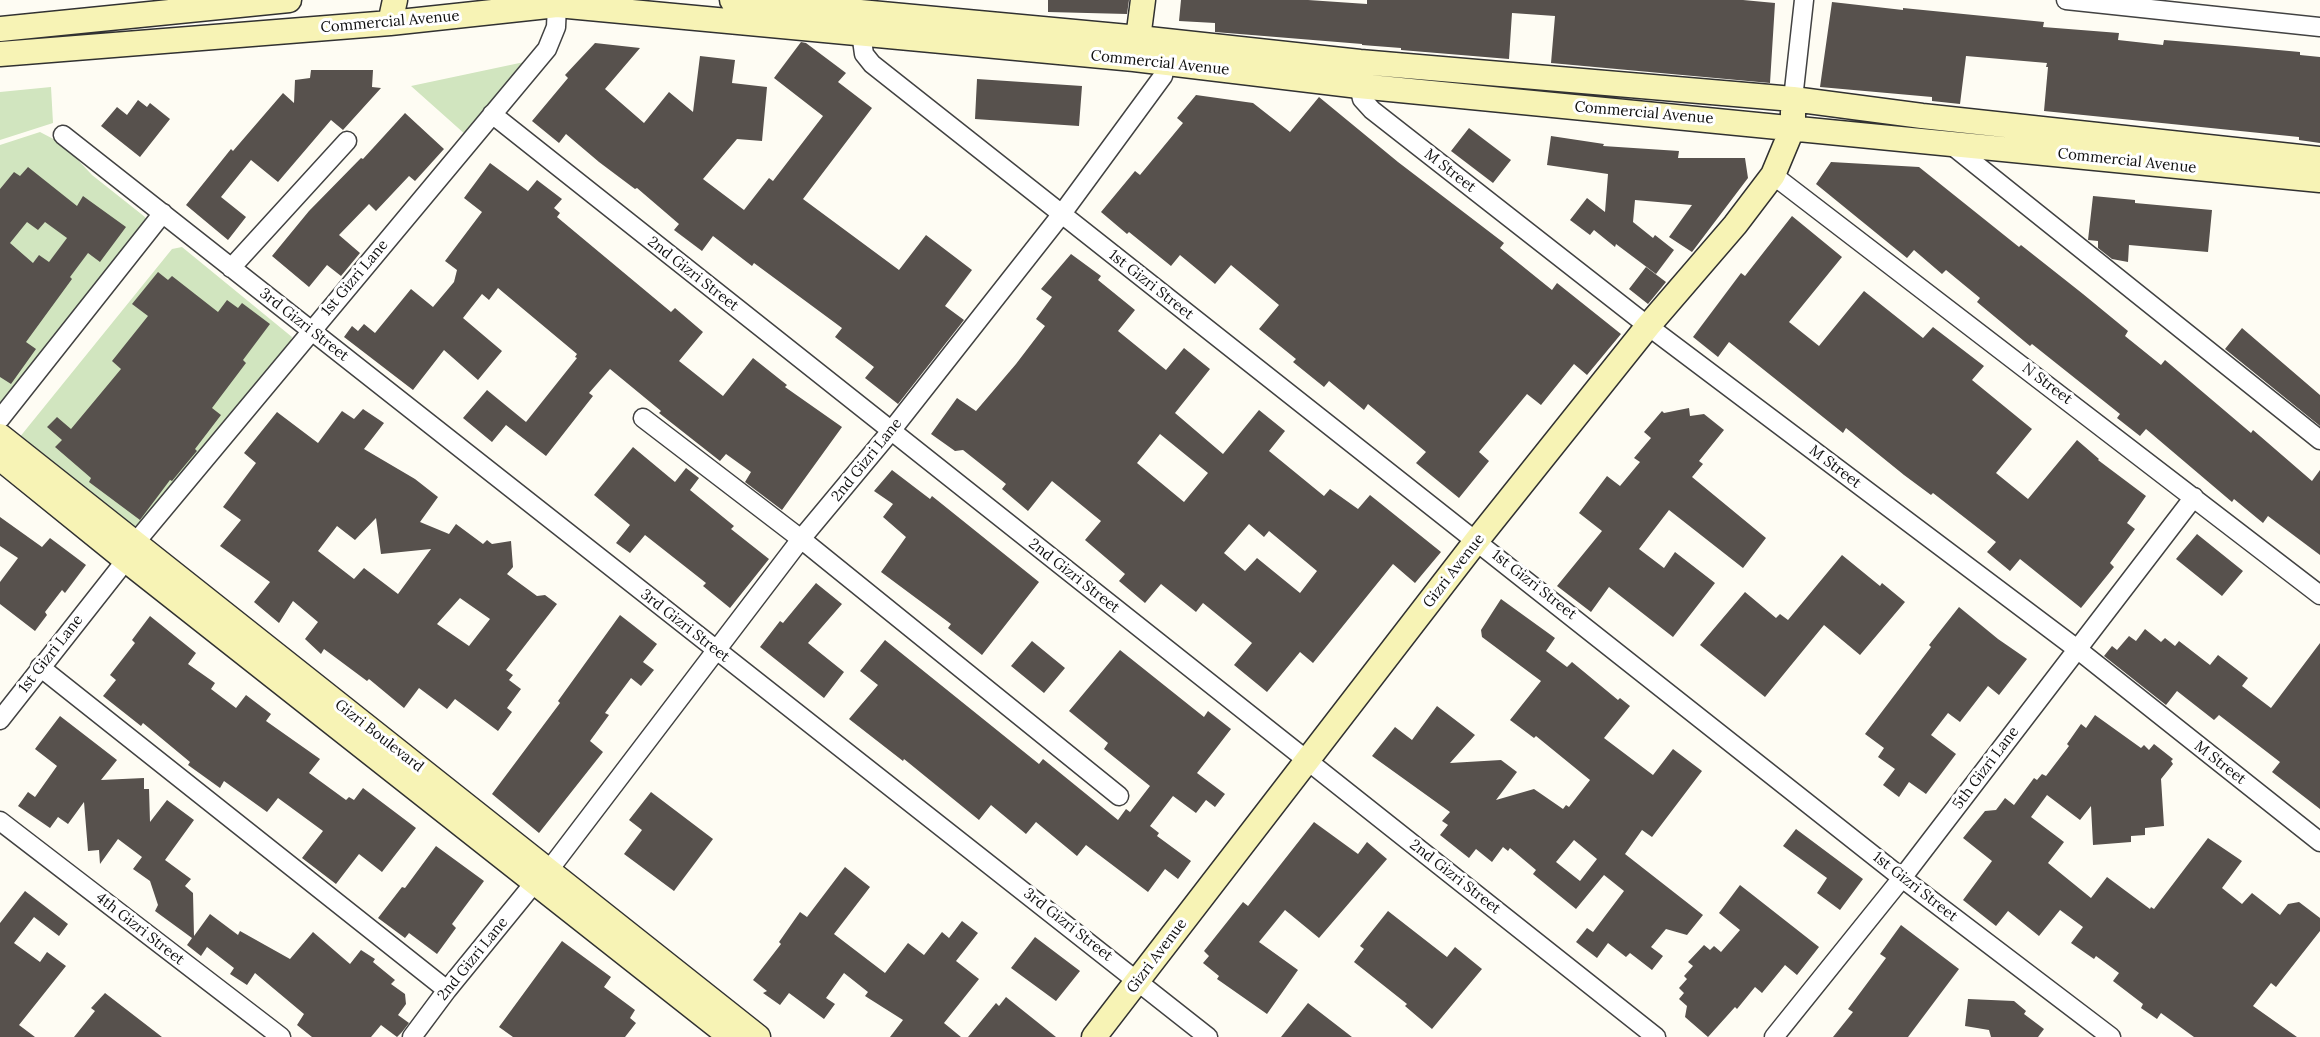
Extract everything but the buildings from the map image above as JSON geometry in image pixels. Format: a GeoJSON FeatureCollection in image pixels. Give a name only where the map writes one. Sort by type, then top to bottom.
{"type":"FeatureCollection","features":[{"type":"Feature","properties":{"kind":"main road"},"geometry":{"type":"LineString","coordinates":[[0,29],[289,0]]}},
{"type":"Feature","properties":{"kind":"main road"},"geometry":{"type":"LineString","coordinates":[[390,23],[395,0]]}},
{"type":"Feature","properties":{"kind":"main road","name":"Commercial Avenue"},"geometry":{"type":"LineString","coordinates":[[732,0],[1168,52],[1359,86],[2320,180]]}},
{"type":"Feature","properties":{"kind":"main road"},"geometry":{"type":"LineString","coordinates":[[1137,48],[1143,0]]}},
{"type":"Feature","properties":{"kind":"main road","name":"Commercial Avenue"},"geometry":{"type":"LineString","coordinates":[[0,54],[390,23],[557,2],[861,33],[1137,48]]}},
{"type":"Feature","properties":{"kind":"main road","name":"Commercial Avenue"},"geometry":{"type":"LineString","coordinates":[[1168,52],[1360,62],[1793,99],[1922,116],[2320,159]]}},
{"type":"Feature","properties":{"kind":"main road","name":"Gizri Avenue"},"geometry":{"type":"LineString","coordinates":[[1094,1037],[1477,540],[1648,326],[1735,225],[1773,175],[1793,127],[1793,99]]}},
{"type":"Feature","properties":{"kind":"main road","name":"Gizri Boulevard"},"geometry":{"type":"LineString","coordinates":[[0,436],[130,551]]}},
{"type":"Feature","properties":{"kind":"main road","name":"Gizri Boulevard"},"geometry":{"type":"LineString","coordinates":[[0,458],[130,551],[542,876],[758,1037]]}},
{"type":"Feature","properties":{"kind":"main road","name":"Gizri Boulevard"},"geometry":{"type":"LineString","coordinates":[[542,876],[731,1037]]}},
{"type":"Feature","properties":{"kind":"street"},"geometry":{"type":"LineString","coordinates":[[1793,99],[1804,0]]}},
{"type":"Feature","properties":{"kind":"street"},"geometry":{"type":"LineString","coordinates":[[2066,0],[2320,27]]}},
{"type":"Feature","properties":{"kind":"street","name":"1st Gizri Lane"},"geometry":{"type":"LineString","coordinates":[[0,720],[130,551],[311,330],[547,49],[556,27],[557,2]]}},
{"type":"Feature","properties":{"kind":"street","name":"1st Gizri Street"},"geometry":{"type":"LineString","coordinates":[[861,33],[864,54],[872,63],[1061,215],[1477,540],[1902,878],[2111,1037]]}},
{"type":"Feature","properties":{"kind":"street","name":"2nd Gizri Lane"},"geometry":{"type":"LineString","coordinates":[[412,1037],[447,990],[542,876],[801,539],[891,431],[1061,215],[1162,76],[1168,52]]}},
{"type":"Feature","properties":{"kind":"street","name":"M Street"},"geometry":{"type":"LineString","coordinates":[[1359,86],[1362,99],[1372,110],[1648,326],[2077,649],[2320,842]]}},
{"type":"Feature","properties":{"kind":"street","name":"2nd Gizri Street"},"geometry":{"type":"LineString","coordinates":[[492,114],[1656,1037]]}},
{"type":"Feature","properties":{"kind":"street"},"geometry":{"type":"LineString","coordinates":[[1922,116],[1949,142],[2320,440]]}},
{"type":"Feature","properties":{"kind":"street","name":"3rd Gizri Street"},"geometry":{"type":"LineString","coordinates":[[63,135],[1208,1037]]}},
{"type":"Feature","properties":{"kind":"street"},"geometry":{"type":"LineString","coordinates":[[231,268],[348,141]]}},
{"type":"Feature","properties":{"kind":"street","name":"N Street"},"geometry":{"type":"LineString","coordinates":[[1773,175],[2320,595]]}},
{"type":"Feature","properties":{"kind":"street"},"geometry":{"type":"LineString","coordinates":[[0,419],[163,213]]}},
{"type":"Feature","properties":{"kind":"street"},"geometry":{"type":"LineString","coordinates":[[643,418],[801,539],[1119,796]]}},
{"type":"Feature","properties":{"kind":"street","name":"5th Gizri Lane"},"geometry":{"type":"LineString","coordinates":[[1774,1037],[1902,878],[2194,497]]}},
{"type":"Feature","properties":{"kind":"street"},"geometry":{"type":"LineString","coordinates":[[40,667],[447,990]]}},
{"type":"Feature","properties":{"kind":"street","name":"4th Gizri Street"},"geometry":{"type":"LineString","coordinates":[[0,821],[281,1037]]}},
{"type":"Feature","properties":{"kind":"green space"},"geometry":{"type":"Polygon","coordinates":[[[529,61],[466,135],[411,86],[529,61]]]}},
{"type":"Feature","properties":{"kind":"green space"},"geometry":{"type":"Polygon","coordinates":[[[51,87],[53,123],[0,140],[0,92],[51,87]]]}},
{"type":"Feature","properties":{"kind":"green space"},"geometry":{"type":"Polygon","coordinates":[[[40,132],[63,144],[92,175],[145,217],[147,225],[0,411],[0,145],[40,132]]]}},
{"type":"Feature","properties":{"kind":"green space"},"geometry":{"type":"Polygon","coordinates":[[[182,247],[292,337],[289,347],[138,531],[19,438],[172,249],[182,247]]]}}]}
